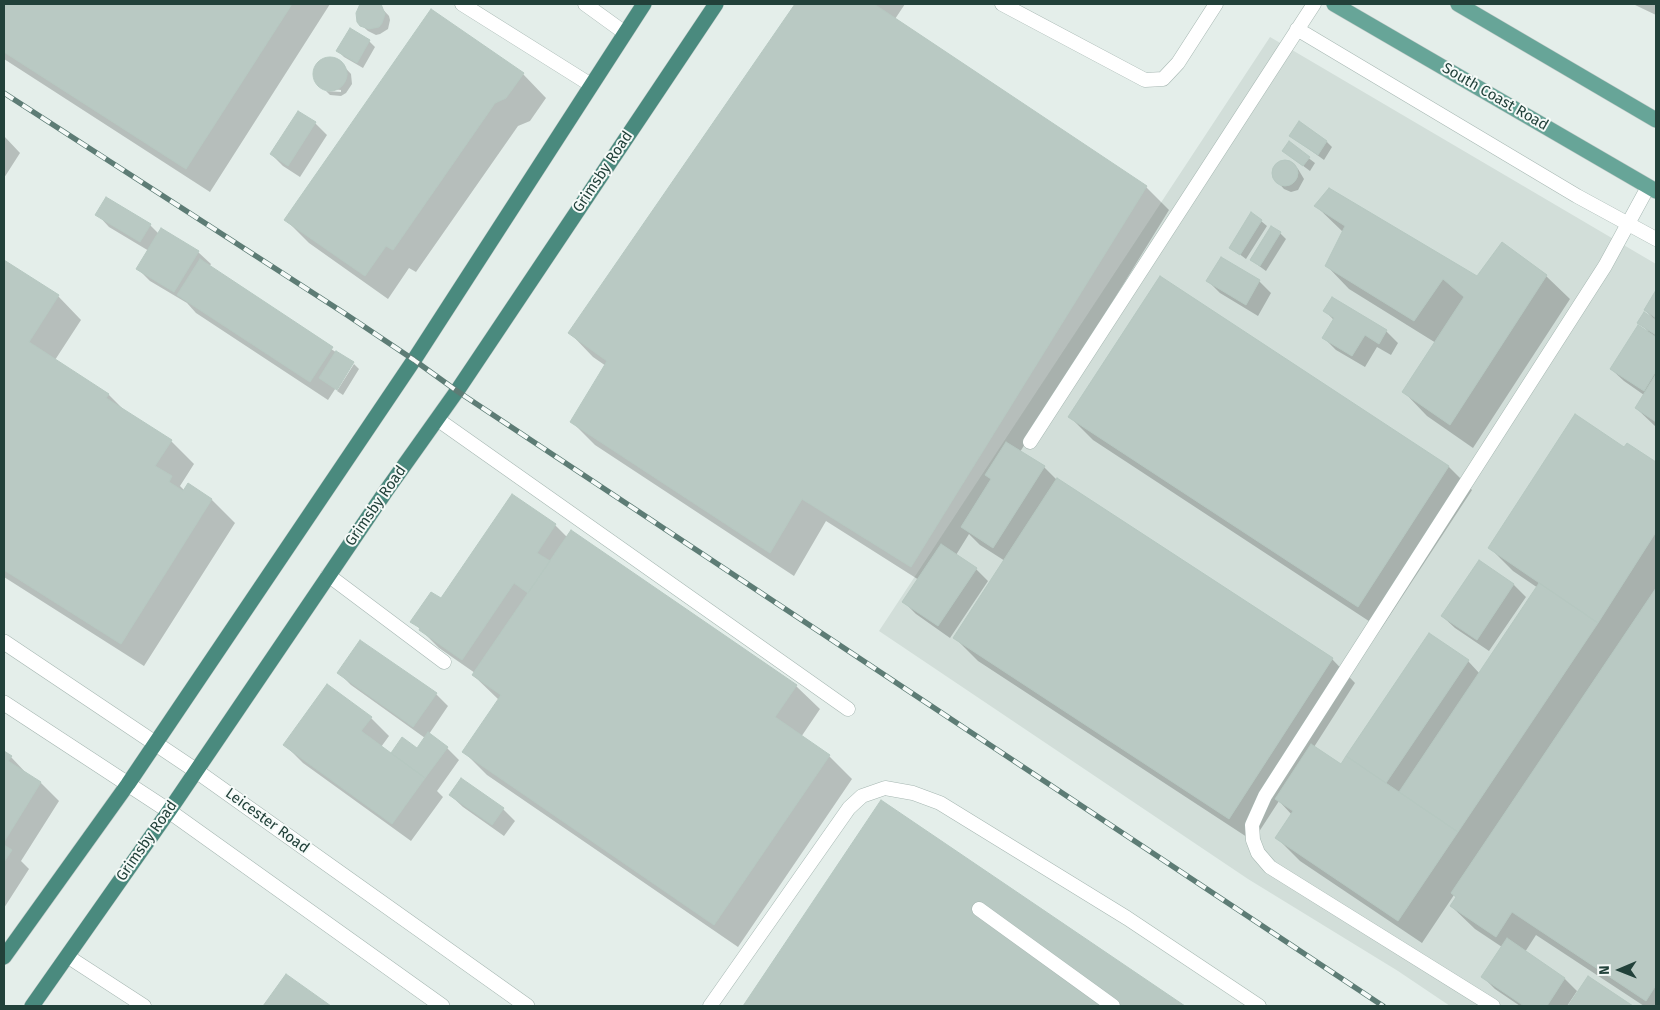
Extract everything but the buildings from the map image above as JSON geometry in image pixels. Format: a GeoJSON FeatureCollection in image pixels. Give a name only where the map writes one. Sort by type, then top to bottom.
{"type":"FeatureCollection","features":[{"type":"Feature","properties":{"kind":"highway"},"geometry":{"type":"LineString","coordinates":[[4,957],[128,784],[414,360],[644,4]]}},
{"type":"Feature","properties":{"kind":"highway","name":"Grimsby Road"},"geometry":{"type":"LineString","coordinates":[[32,1006],[437,419],[716,4]]}},
{"type":"Feature","properties":{"kind":"main road","name":"South Coast Road"},"geometry":{"type":"LineString","coordinates":[[1334,4],[1652,189]]}},
{"type":"Feature","properties":{"kind":"main road"},"geometry":{"type":"LineString","coordinates":[[1458,4],[1656,120]]}},
{"type":"Feature","properties":{"kind":"street","name":"Leicester Road"},"geometry":{"type":"LineString","coordinates":[[4,642],[196,770],[527,1006]]}},
{"type":"Feature","properties":{"kind":"street"},"geometry":{"type":"LineString","coordinates":[[4,703],[169,810],[442,1006]]}},
{"type":"Feature","properties":{"kind":"lane"},"geometry":{"type":"LineString","coordinates":[[462,4],[591,85]]}},
{"type":"Feature","properties":{"kind":"lane"},"geometry":{"type":"LineString","coordinates":[[585,4],[625,33]]}},
{"type":"Feature","properties":{"kind":"lane"},"geometry":{"type":"LineString","coordinates":[[1002,4],[1145,80],[1163,79],[1178,63],[1216,4]]}},
{"type":"Feature","properties":{"kind":"lane"},"geometry":{"type":"LineString","coordinates":[[1030,442],[1314,4]]}},
{"type":"Feature","properties":{"kind":"lane"},"geometry":{"type":"LineString","coordinates":[[1297,30],[1577,196],[1656,239]]}},
{"type":"Feature","properties":{"kind":"lane"},"geometry":{"type":"LineString","coordinates":[[1494,1006],[1270,867],[1258,853],[1253,840],[1252,825],[1265,796],[1605,266],[1629,223],[1652,189]]}},
{"type":"Feature","properties":{"kind":"lane"},"geometry":{"type":"LineString","coordinates":[[437,419],[848,709]]}},
{"type":"Feature","properties":{"kind":"lane"},"geometry":{"type":"LineString","coordinates":[[328,576],[444,662]]}},
{"type":"Feature","properties":{"kind":"lane"},"geometry":{"type":"LineString","coordinates":[[710,1006],[849,808],[862,796],[885,788],[913,793],[940,804],[1127,918],[1259,1006]]}},
{"type":"Feature","properties":{"kind":"lane"},"geometry":{"type":"LineString","coordinates":[[979,909],[1113,1006]]}},
{"type":"Feature","properties":{"kind":"lane"},"geometry":{"type":"LineString","coordinates":[[67,956],[125,1001],[144,1006]]}},
{"type":"Feature","properties":{"kind":"shaded area"},"geometry":{"type":"Polygon","coordinates":[[[1270,37],[1656,264],[1656,1006],[1450,1006],[1398,971],[1248,879],[879,631],[1270,37]]]}},
{"type":"Feature","properties":{"kind":"railway"},"geometry":{"type":"LineString","coordinates":[[4,93],[344,313],[457,391],[1383,1006]]}}]}
